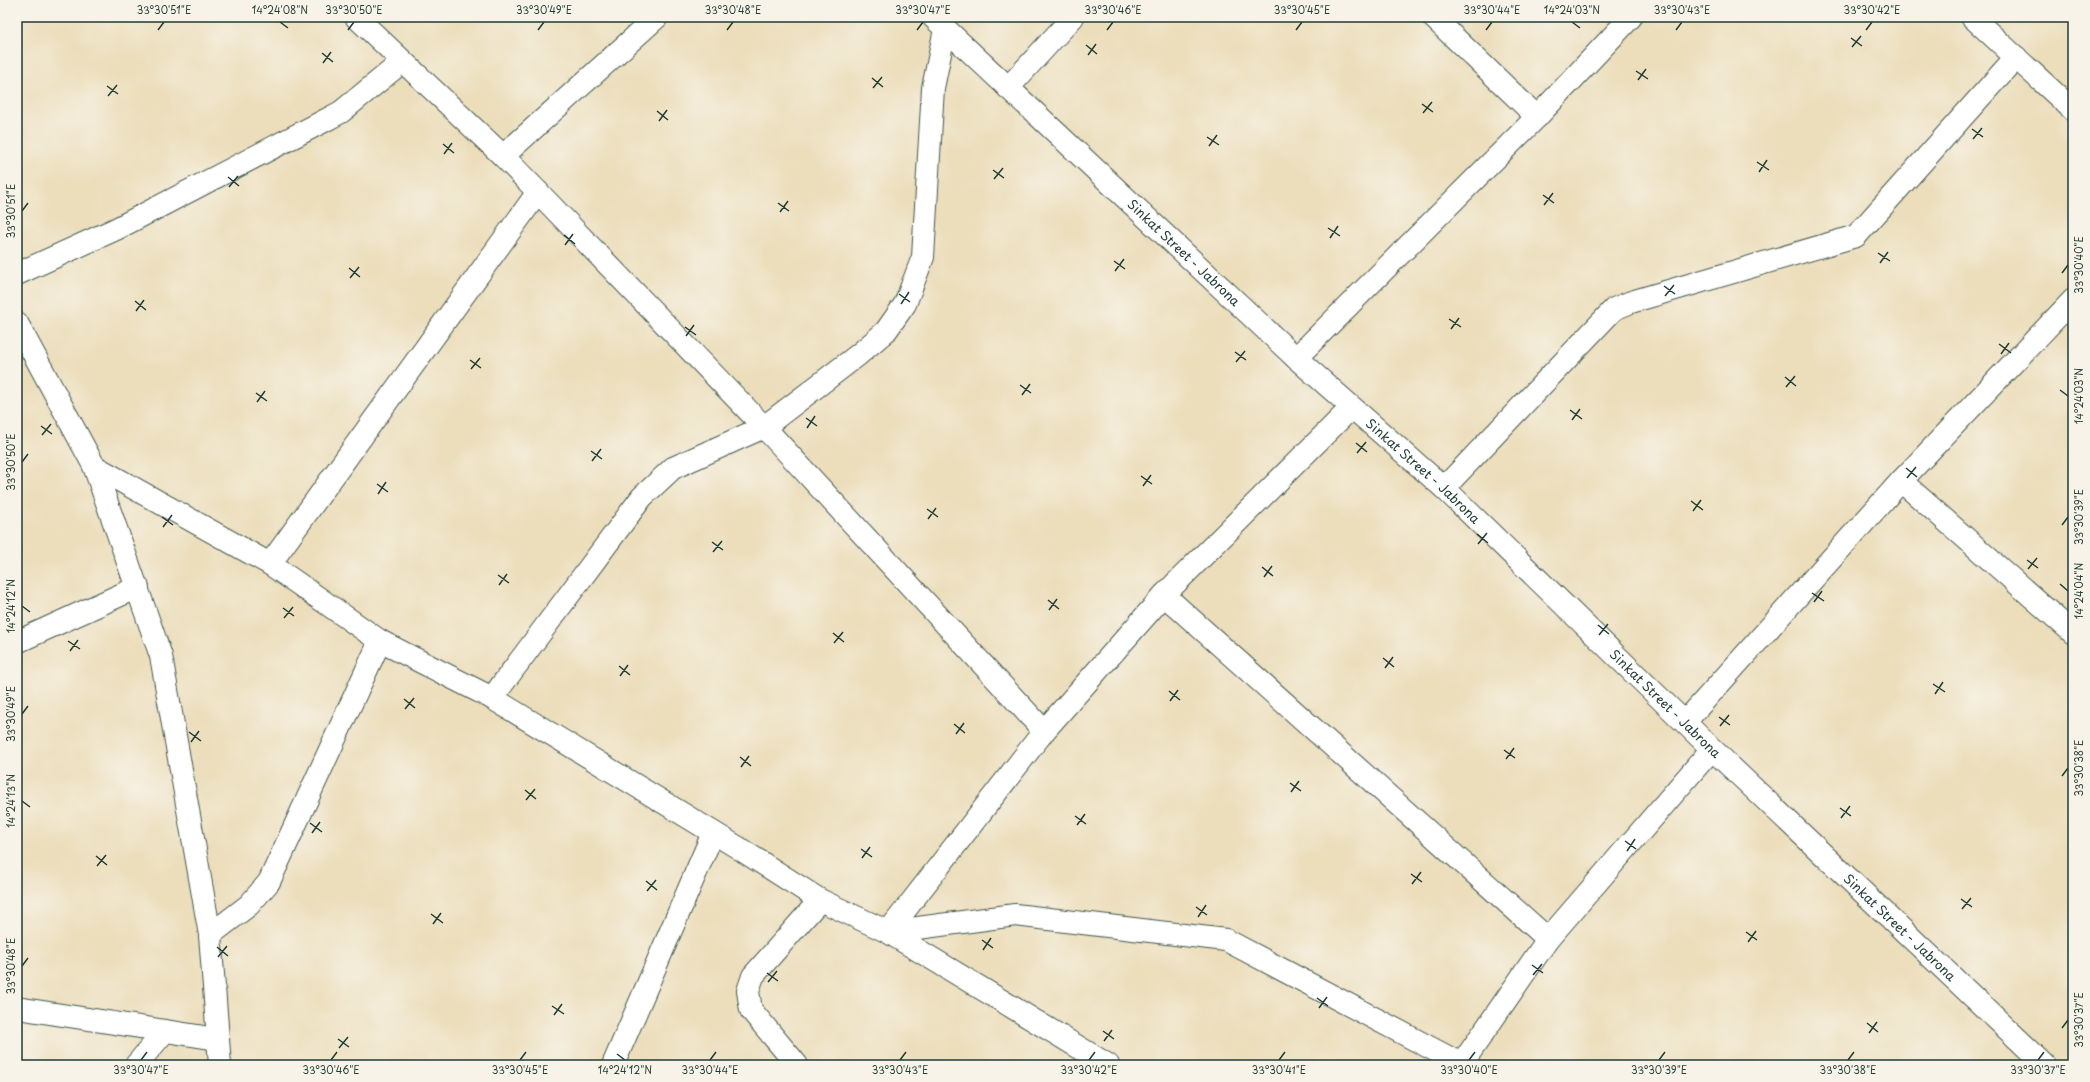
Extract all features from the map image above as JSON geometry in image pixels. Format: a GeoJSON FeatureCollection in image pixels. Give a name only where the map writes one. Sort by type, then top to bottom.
{"type":"FeatureCollection","features":[{"type":"Feature","properties":{"kind":"street"},"geometry":{"type":"LineString","coordinates":[[356,17],[503,156],[538,192],[764,427],[1044,732]]}},
{"type":"Feature","properties":{"kind":"street"},"geometry":{"type":"LineString","coordinates":[[503,156],[657,17]]}},
{"type":"Feature","properties":{"kind":"street"},"geometry":{"type":"LineString","coordinates":[[1008,88],[1073,17]]}},
{"type":"Feature","properties":{"kind":"street"},"geometry":{"type":"LineString","coordinates":[[1433,17],[1537,117]]}},
{"type":"Feature","properties":{"kind":"street"},"geometry":{"type":"LineString","coordinates":[[1296,358],[1537,117],[1631,17]]}},
{"type":"Feature","properties":{"kind":"street"},"geometry":{"type":"LineString","coordinates":[[1972,17],[2073,110]]}},
{"type":"Feature","properties":{"kind":"street"},"geometry":{"type":"LineString","coordinates":[[492,698],[642,497],[673,468],[764,427],[880,336],[904,304],[923,256],[933,88],[939,23]]}},
{"type":"Feature","properties":{"kind":"street","name":"Sinkat Street - Jabrona"},"geometry":{"type":"LineString","coordinates":[[939,23],[1296,358],[1351,408],[1444,488],[1686,722],[1712,749],[2045,1065]]}},
{"type":"Feature","properties":{"kind":"street"},"geometry":{"type":"LineString","coordinates":[[1444,488],[1614,309],[1631,302],[1856,236],[2016,57]]}},
{"type":"Feature","properties":{"kind":"street"},"geometry":{"type":"LineString","coordinates":[[17,274],[116,229],[341,112],[402,62]]}},
{"type":"Feature","properties":{"kind":"street"},"geometry":{"type":"LineString","coordinates":[[270,564],[538,192]]}},
{"type":"Feature","properties":{"kind":"street"},"geometry":{"type":"LineString","coordinates":[[1686,722],[1901,481],[2073,300]]}},
{"type":"Feature","properties":{"kind":"street"},"geometry":{"type":"LineString","coordinates":[[17,323],[94,466],[138,587],[161,656],[210,935],[220,1065]]}},
{"type":"Feature","properties":{"kind":"street"},"geometry":{"type":"LineString","coordinates":[[888,932],[1044,732],[1164,595],[1351,408]]}},
{"type":"Feature","properties":{"kind":"street"},"geometry":{"type":"LineString","coordinates":[[94,466],[270,564],[380,641],[492,698],[820,900],[888,932],[1108,1065]]}},
{"type":"Feature","properties":{"kind":"street"},"geometry":{"type":"LineString","coordinates":[[1901,481],[2073,633]]}},
{"type":"Feature","properties":{"kind":"street"},"geometry":{"type":"LineString","coordinates":[[17,642],[138,587]]}},
{"type":"Feature","properties":{"kind":"street"},"geometry":{"type":"LineString","coordinates":[[1164,595],[1548,939]]}},
{"type":"Feature","properties":{"kind":"street"},"geometry":{"type":"LineString","coordinates":[[210,935],[249,905],[269,882],[380,641]]}},
{"type":"Feature","properties":{"kind":"street"},"geometry":{"type":"LineString","coordinates":[[888,932],[1015,915],[1226,940],[1463,1065],[1548,939],[1712,749]]}},
{"type":"Feature","properties":{"kind":"street"},"geometry":{"type":"LineString","coordinates":[[613,1065],[713,833]]}},
{"type":"Feature","properties":{"kind":"street"},"geometry":{"type":"LineString","coordinates":[[797,1065],[751,1010],[748,991],[753,976],[820,900]]}},
{"type":"Feature","properties":{"kind":"street"},"geometry":{"type":"LineString","coordinates":[[17,1008],[217,1039]]}},
{"type":"Feature","properties":{"kind":"street"},"geometry":{"type":"LineString","coordinates":[[136,1065],[165,1031]]}}]}
